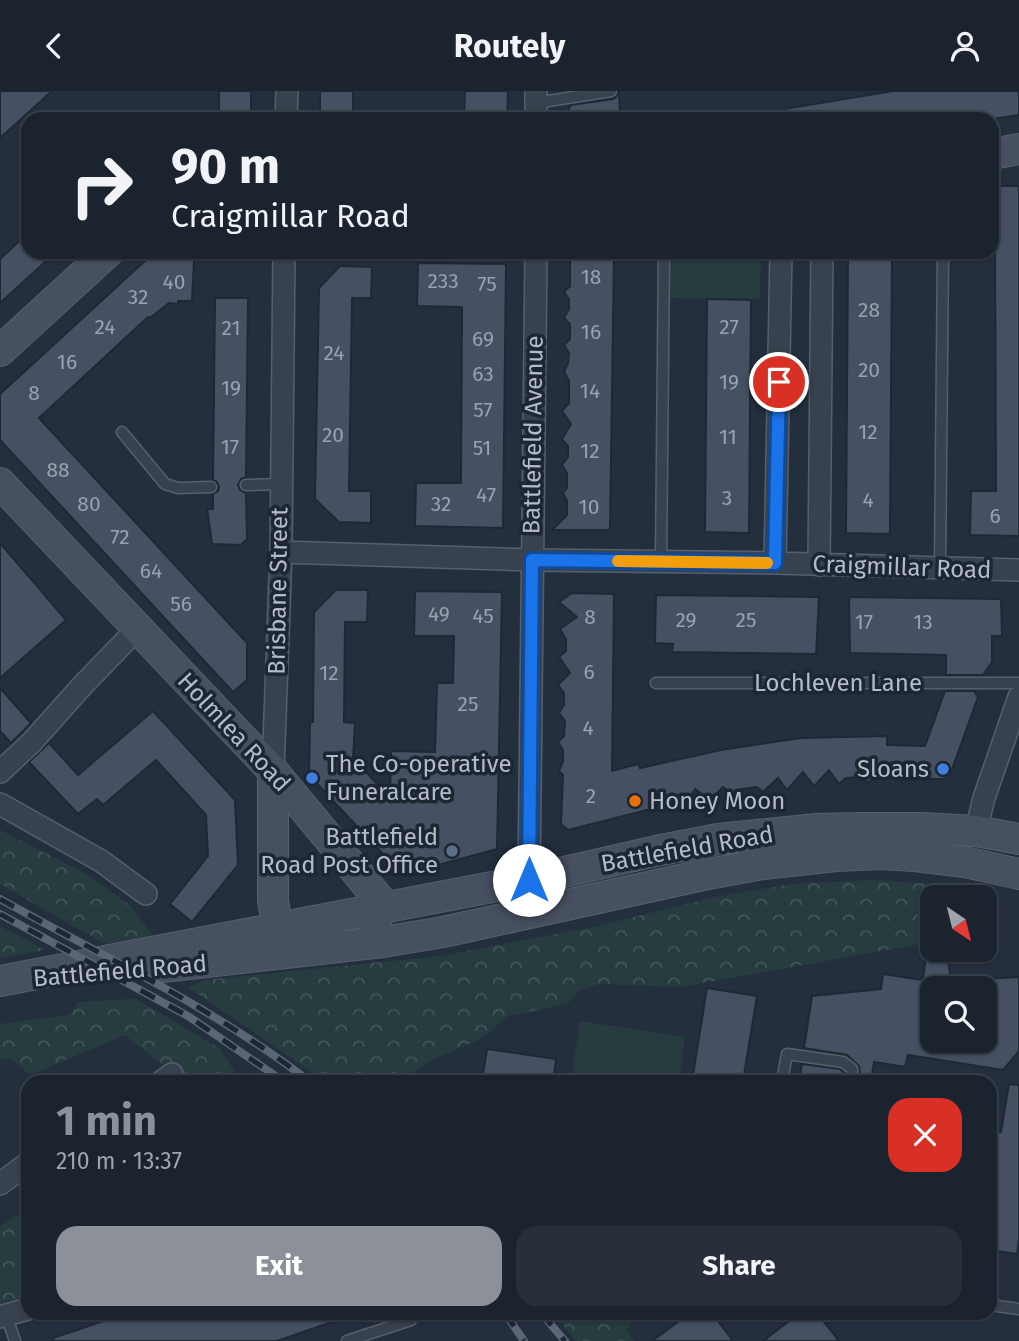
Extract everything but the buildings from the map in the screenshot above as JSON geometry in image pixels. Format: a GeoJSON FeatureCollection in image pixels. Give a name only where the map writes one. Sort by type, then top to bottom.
{"type":"FeatureCollection","features":[{"type":"Feature","properties":{"kind":"main road"},"geometry":{"type":"LineString","coordinates":[[999,153],[1019,149]]}},
{"type":"Feature","properties":{"kind":"main road"},"geometry":{"type":"LineString","coordinates":[[0,351],[100,259]]}},
{"type":"Feature","properties":{"kind":"main road","name":"Holmlea Road"},"geometry":{"type":"LineString","coordinates":[[3,491],[273,771],[379,899],[381,908]]}},
{"type":"Feature","properties":{"kind":"main road","name":"Brisbane Street"},"geometry":{"type":"LineString","coordinates":[[273,771],[273,901],[280,941]]}},
{"type":"Feature","properties":{"kind":"main road","name":"Battlefield Road"},"geometry":{"type":"LineString","coordinates":[[0,982],[215,963],[381,908],[529,880],[718,839],[816,829],[921,828],[976,831],[1019,839]]}},
{"type":"Feature","properties":{"kind":"main road"},"geometry":{"type":"LineString","coordinates":[[973,864],[976,831]]}},
{"type":"Feature","properties":{"kind":"main road","name":"Battlefield Road"},"geometry":{"type":"LineString","coordinates":[[280,941],[367,944],[443,932],[715,873],[835,856],[915,856],[1019,874]]}},
{"type":"Feature","properties":{"kind":"main road","name":"Battlefield Avenue"},"geometry":{"type":"LineString","coordinates":[[529,880],[537,911]]}},
{"type":"Feature","properties":{"kind":"main road"},"geometry":{"type":"LineString","coordinates":[[367,944],[381,908]]}},
{"type":"Feature","properties":{"kind":"street"},"geometry":{"type":"LineString","coordinates":[[286,112],[287,91]]}},
{"type":"Feature","properties":{"kind":"street","name":"Brisbane Street"},"geometry":{"type":"LineString","coordinates":[[273,771],[281,552],[284,259]]}},
{"type":"Feature","properties":{"kind":"street","name":"Battlefield Avenue"},"geometry":{"type":"LineString","coordinates":[[529,880],[536,259]]}},
{"type":"Feature","properties":{"kind":"street"},"geometry":{"type":"LineString","coordinates":[[775,563],[781,259]]}},
{"type":"Feature","properties":{"kind":"street"},"geometry":{"type":"LineString","coordinates":[[819,565],[822,259]]}},
{"type":"Feature","properties":{"kind":"street","name":"Craigmillar Road"},"geometry":{"type":"LineString","coordinates":[[281,552],[1019,570]]}},
{"type":"Feature","properties":{"kind":"street"},"geometry":{"type":"LineString","coordinates":[[0,772],[32,742],[138,629]]}},
{"type":"Feature","properties":{"kind":"street"},"geometry":{"type":"LineString","coordinates":[[976,831],[984,798],[1019,697]]}},
{"type":"Feature","properties":{"kind":"street"},"geometry":{"type":"LineString","coordinates":[[0,804],[101,861],[146,894]]}},
{"type":"Feature","properties":{"kind":"street"},"geometry":{"type":"LineString","coordinates":[[0,1184],[21,1169]]}},
{"type":"Feature","properties":{"kind":"street"},"geometry":{"type":"LineString","coordinates":[[3,1316],[21,1311]]}},
{"type":"Feature","properties":{"kind":"lane"},"geometry":{"type":"LineString","coordinates":[[536,104],[611,91]]}},
{"type":"Feature","properties":{"kind":"lane"},"geometry":{"type":"LineString","coordinates":[[661,562],[664,259]]}},
{"type":"Feature","properties":{"kind":"lane"},"geometry":{"type":"LineString","coordinates":[[940,568],[943,259]]}},
{"type":"Feature","properties":{"kind":"lane"},"geometry":{"type":"LineString","coordinates":[[122,432],[165,484],[178,488],[211,487]]}},
{"type":"Feature","properties":{"kind":"lane"},"geometry":{"type":"LineString","coordinates":[[246,485],[280,484]]}},
{"type":"Feature","properties":{"kind":"lane","name":"Lochleven Lane"},"geometry":{"type":"LineString","coordinates":[[656,683],[1019,683]]}},
{"type":"Feature","properties":{"kind":"lane"},"geometry":{"type":"LineString","coordinates":[[783,1075],[787,1053],[843,1062],[852,1069],[852,1075]]}},
{"type":"Feature","properties":{"kind":"lane"},"geometry":{"type":"LineString","coordinates":[[997,1306],[1019,1309]]}},
{"type":"Feature","properties":{"kind":"lane"},"geometry":{"type":"LineString","coordinates":[[3,1316],[15,1341]]}},
{"type":"Feature","properties":{"kind":"lane"},"geometry":{"type":"LineString","coordinates":[[347,1341],[411,1320]]}},
{"type":"Feature","properties":{"kind":"green space"},"geometry":{"type":"Polygon","coordinates":[[[669,259],[761,259],[760,299],[668,298],[669,259]]]}},
{"type":"Feature","properties":{"kind":"green space"},"geometry":{"type":"Polygon","coordinates":[[[0,830],[90,876],[131,906],[153,936],[105,944],[0,884],[0,830]]]}},
{"type":"Feature","properties":{"kind":"green space"},"geometry":{"type":"Polygon","coordinates":[[[873,880],[938,885],[920,885],[920,944],[681,987],[600,984],[580,990],[567,1004],[508,1016],[482,1038],[432,1060],[409,1075],[316,1075],[188,987],[205,980],[441,956],[598,926],[715,897],[791,884],[873,880]]]}},
{"type":"Feature","properties":{"kind":"green space"},"geometry":{"type":"Polygon","coordinates":[[[0,926],[45,950],[0,958],[0,926]]]}},
{"type":"Feature","properties":{"kind":"green space"},"geometry":{"type":"Polygon","coordinates":[[[136,999],[219,1048],[237,1075],[175,1075],[125,1035],[30,1075],[11,1059],[0,1059],[0,1024],[70,1015],[78,1002],[136,999]]]}},
{"type":"Feature","properties":{"kind":"green space"},"geometry":{"type":"Polygon","coordinates":[[[580,1021],[685,1037],[680,1075],[572,1075],[580,1021]]]}},
{"type":"Feature","properties":{"kind":"green space"},"geometry":{"type":"Polygon","coordinates":[[[21,1213],[21,1298],[0,1306],[0,1226],[21,1213]]]}},
{"type":"Feature","properties":{"kind":"green space"},"geometry":{"type":"Polygon","coordinates":[[[559,1320],[632,1320],[627,1330],[634,1341],[576,1341],[559,1320]]]}},
{"type":"Feature","properties":{"kind":"railway"},"geometry":{"type":"LineString","coordinates":[[0,899],[158,984],[235,1030],[301,1075]]}},
{"type":"Feature","properties":{"kind":"railway"},"geometry":{"type":"LineString","coordinates":[[0,914],[188,1016],[274,1075]]}},
{"type":"Feature","properties":{"kind":"railway"},"geometry":{"type":"LineString","coordinates":[[510,1320],[524,1341]]}},
{"type":"Feature","properties":{"kind":"railway"},"geometry":{"type":"LineString","coordinates":[[547,1320],[565,1341]]}},
{"type":"Feature","properties":{"kind":"slow traffic"},"geometry":{"type":"LineString","coordinates":[[618,561],[767,563]]}},
{"type":"Feature","properties":{"kind":"place","name":"Sloans"},"geometry":{"type":"Point","coordinates":[943,769]}},
{"type":"Feature","properties":{"kind":"place","name":"The Co-operative Funeralcare"},"geometry":{"type":"Point","coordinates":[312,778]}},
{"type":"Feature","properties":{"kind":"place","name":"Honey Moon"},"geometry":{"type":"Point","coordinates":[635,801]}},
{"type":"Feature","properties":{"kind":"place","name":"Battlefield Road Post Office"},"geometry":{"type":"Point","coordinates":[452,851]}},
{"type":"Feature","properties":{"kind":"route"},"geometry":{"type":"LineString","coordinates":[[529,880],[532,560],[775,563],[779,382]]}}]}
